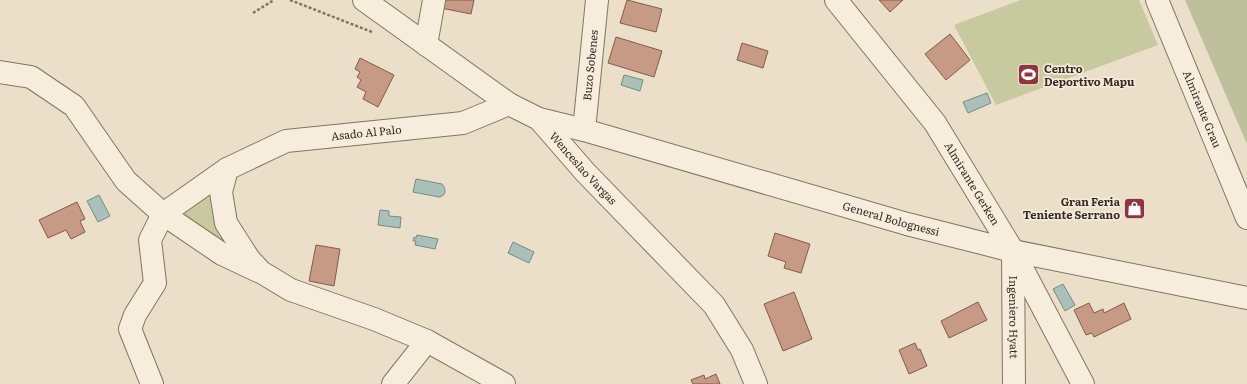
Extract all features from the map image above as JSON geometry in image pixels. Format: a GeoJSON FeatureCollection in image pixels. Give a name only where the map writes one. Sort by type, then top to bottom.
{"type":"FeatureCollection","features":[{"type":"Feature","properties":{"kind":"street","name":"Wenceslao Vargas"},"geometry":{"type":"LineString","coordinates":[[364,0],[509,104],[539,119],[585,172],[714,305],[742,350],[756,384]]}},
{"type":"Feature","properties":{"kind":"street"},"geometry":{"type":"LineString","coordinates":[[426,45],[434,0]]}},
{"type":"Feature","properties":{"kind":"street","name":"Buzo Sobenes"},"geometry":{"type":"LineString","coordinates":[[584,130],[597,0]]}},
{"type":"Feature","properties":{"kind":"street","name":"Almirante Gerken"},"geometry":{"type":"LineString","coordinates":[[836,0],[935,123],[1013,251],[1083,384]]}},
{"type":"Feature","properties":{"kind":"street","name":"Almirante Grau"},"geometry":{"type":"LineString","coordinates":[[1157,0],[1247,218]]}},
{"type":"Feature","properties":{"kind":"street"},"geometry":{"type":"LineString","coordinates":[[0,72],[31,76],[74,106],[126,181],[164,214],[222,254],[261,272],[291,290],[374,319],[427,341],[504,384]]}},
{"type":"Feature","properties":{"kind":"street","name":"Asado Al Palo"},"geometry":{"type":"LineString","coordinates":[[164,214],[227,169],[286,141],[463,123],[509,104]]}},
{"type":"Feature","properties":{"kind":"street","name":"General Bolognessi"},"geometry":{"type":"LineString","coordinates":[[539,119],[584,130],[907,224],[1013,251],[1247,298]]}},
{"type":"Feature","properties":{"kind":"street"},"geometry":{"type":"LineString","coordinates":[[227,169],[221,192],[226,224],[249,259],[261,272]]}},
{"type":"Feature","properties":{"kind":"street"},"geometry":{"type":"LineString","coordinates":[[152,384],[130,330],[135,315],[155,283],[150,240],[164,214]]}},
{"type":"Feature","properties":{"kind":"street","name":"Ingeniero Hyatt"},"geometry":{"type":"LineString","coordinates":[[1013,251],[1014,384]]}},
{"type":"Feature","properties":{"kind":"street"},"geometry":{"type":"LineString","coordinates":[[393,384],[427,341]]}},
{"type":"Feature","properties":{"kind":"path"},"geometry":{"type":"LineString","coordinates":[[253,13],[274,0]]}},
{"type":"Feature","properties":{"kind":"path"},"geometry":{"type":"LineString","coordinates":[[290,0],[372,32]]}},
{"type":"Feature","properties":{"kind":"green space","name":"Centro Deportivo Mapu"},"geometry":{"type":"Polygon","coordinates":[[[1021,0],[1139,0],[1158,45],[996,105],[954,25],[1021,0]]]}},
{"type":"Feature","properties":{"kind":"green space"},"geometry":{"type":"Polygon","coordinates":[[[1185,0],[1247,0],[1247,144],[1185,0]]]}},
{"type":"Feature","properties":{"kind":"green space"},"geometry":{"type":"Polygon","coordinates":[[[207,193],[214,197],[229,249],[184,218],[186,204],[207,193]]]}},
{"type":"Feature","properties":{"kind":"water"},"geometry":{"type":"Polygon","coordinates":[[[624,75],[643,80],[640,91],[621,85],[624,75]]]}},
{"type":"Feature","properties":{"kind":"water"},"geometry":{"type":"Polygon","coordinates":[[[987,93],[991,103],[968,113],[963,102],[987,93]]]}},
{"type":"Feature","properties":{"kind":"water"},"geometry":{"type":"Polygon","coordinates":[[[416,179],[442,184],[445,194],[439,197],[413,192],[416,179]]]}},
{"type":"Feature","properties":{"kind":"water"},"geometry":{"type":"Polygon","coordinates":[[[99,195],[110,216],[98,222],[87,201],[99,195]]]}},
{"type":"Feature","properties":{"kind":"water"},"geometry":{"type":"Polygon","coordinates":[[[380,210],[389,211],[389,216],[401,217],[400,228],[378,225],[380,210]]]}},
{"type":"Feature","properties":{"kind":"water"},"geometry":{"type":"Polygon","coordinates":[[[417,235],[438,239],[435,249],[415,245],[416,241],[413,241],[414,237],[416,238],[417,235]]]}},
{"type":"Feature","properties":{"kind":"water"},"geometry":{"type":"Polygon","coordinates":[[[513,242],[534,252],[529,263],[508,253],[513,242]]]}},
{"type":"Feature","properties":{"kind":"water"},"geometry":{"type":"Polygon","coordinates":[[[1063,284],[1075,305],[1065,311],[1053,289],[1063,284]]]}},
{"type":"Feature","properties":{"kind":"building"},"geometry":{"type":"Polygon","coordinates":[[[442,0],[474,0],[471,14],[441,8],[442,0]]]}},
{"type":"Feature","properties":{"kind":"building"},"geometry":{"type":"Polygon","coordinates":[[[627,0],[662,9],[656,32],[620,23],[627,0]]]}},
{"type":"Feature","properties":{"kind":"building"},"geometry":{"type":"Polygon","coordinates":[[[879,0],[903,0],[890,12],[879,0]]]}},
{"type":"Feature","properties":{"kind":"building"},"geometry":{"type":"Polygon","coordinates":[[[950,34],[970,60],[946,80],[925,54],[950,34]]]}},
{"type":"Feature","properties":{"kind":"building"},"geometry":{"type":"Polygon","coordinates":[[[616,37],[662,51],[654,77],[608,63],[616,37]]]}},
{"type":"Feature","properties":{"kind":"building"},"geometry":{"type":"Polygon","coordinates":[[[742,43],[768,51],[763,68],[737,60],[742,43]]]}},
{"type":"Feature","properties":{"kind":"building"},"geometry":{"type":"Polygon","coordinates":[[[360,58],[394,75],[378,107],[363,99],[366,92],[357,87],[361,80],[357,77],[360,72],[355,69],[360,58]]]}},
{"type":"Feature","properties":{"kind":"building"},"geometry":{"type":"Polygon","coordinates":[[[77,202],[85,219],[80,221],[85,232],[71,239],[66,230],[48,238],[39,220],[77,202]]]}},
{"type":"Feature","properties":{"kind":"building"},"geometry":{"type":"Polygon","coordinates":[[[775,233],[810,244],[801,273],[784,268],[786,262],[768,256],[775,233]]]}},
{"type":"Feature","properties":{"kind":"building"},"geometry":{"type":"Polygon","coordinates":[[[316,245],[340,249],[334,286],[309,281],[316,245]]]}},
{"type":"Feature","properties":{"kind":"building"},"geometry":{"type":"Polygon","coordinates":[[[794,292],[812,339],[783,351],[764,304],[794,292]]]}},
{"type":"Feature","properties":{"kind":"building"},"geometry":{"type":"Polygon","coordinates":[[[978,302],[987,320],[949,338],[941,321],[978,302]]]}},
{"type":"Feature","properties":{"kind":"building"},"geometry":{"type":"Polygon","coordinates":[[[1089,303],[1094,313],[1103,309],[1104,313],[1124,303],[1131,319],[1094,337],[1092,333],[1086,335],[1074,310],[1089,303]]]}},
{"type":"Feature","properties":{"kind":"building"},"geometry":{"type":"Polygon","coordinates":[[[915,343],[918,350],[920,349],[927,366],[909,374],[899,350],[915,343]]]}},
{"type":"Feature","properties":{"kind":"building"},"geometry":{"type":"Polygon","coordinates":[[[716,374],[720,384],[693,384],[691,380],[704,375],[705,379],[716,374]]]}},
{"type":"Feature","properties":{"kind":"place","name":"Centro Deportivo Mapu"},"geometry":{"type":"Point","coordinates":[1029,75]}},
{"type":"Feature","properties":{"kind":"place","name":"Gran Feria Teniente Serrano"},"geometry":{"type":"Point","coordinates":[1135,208]}}]}
